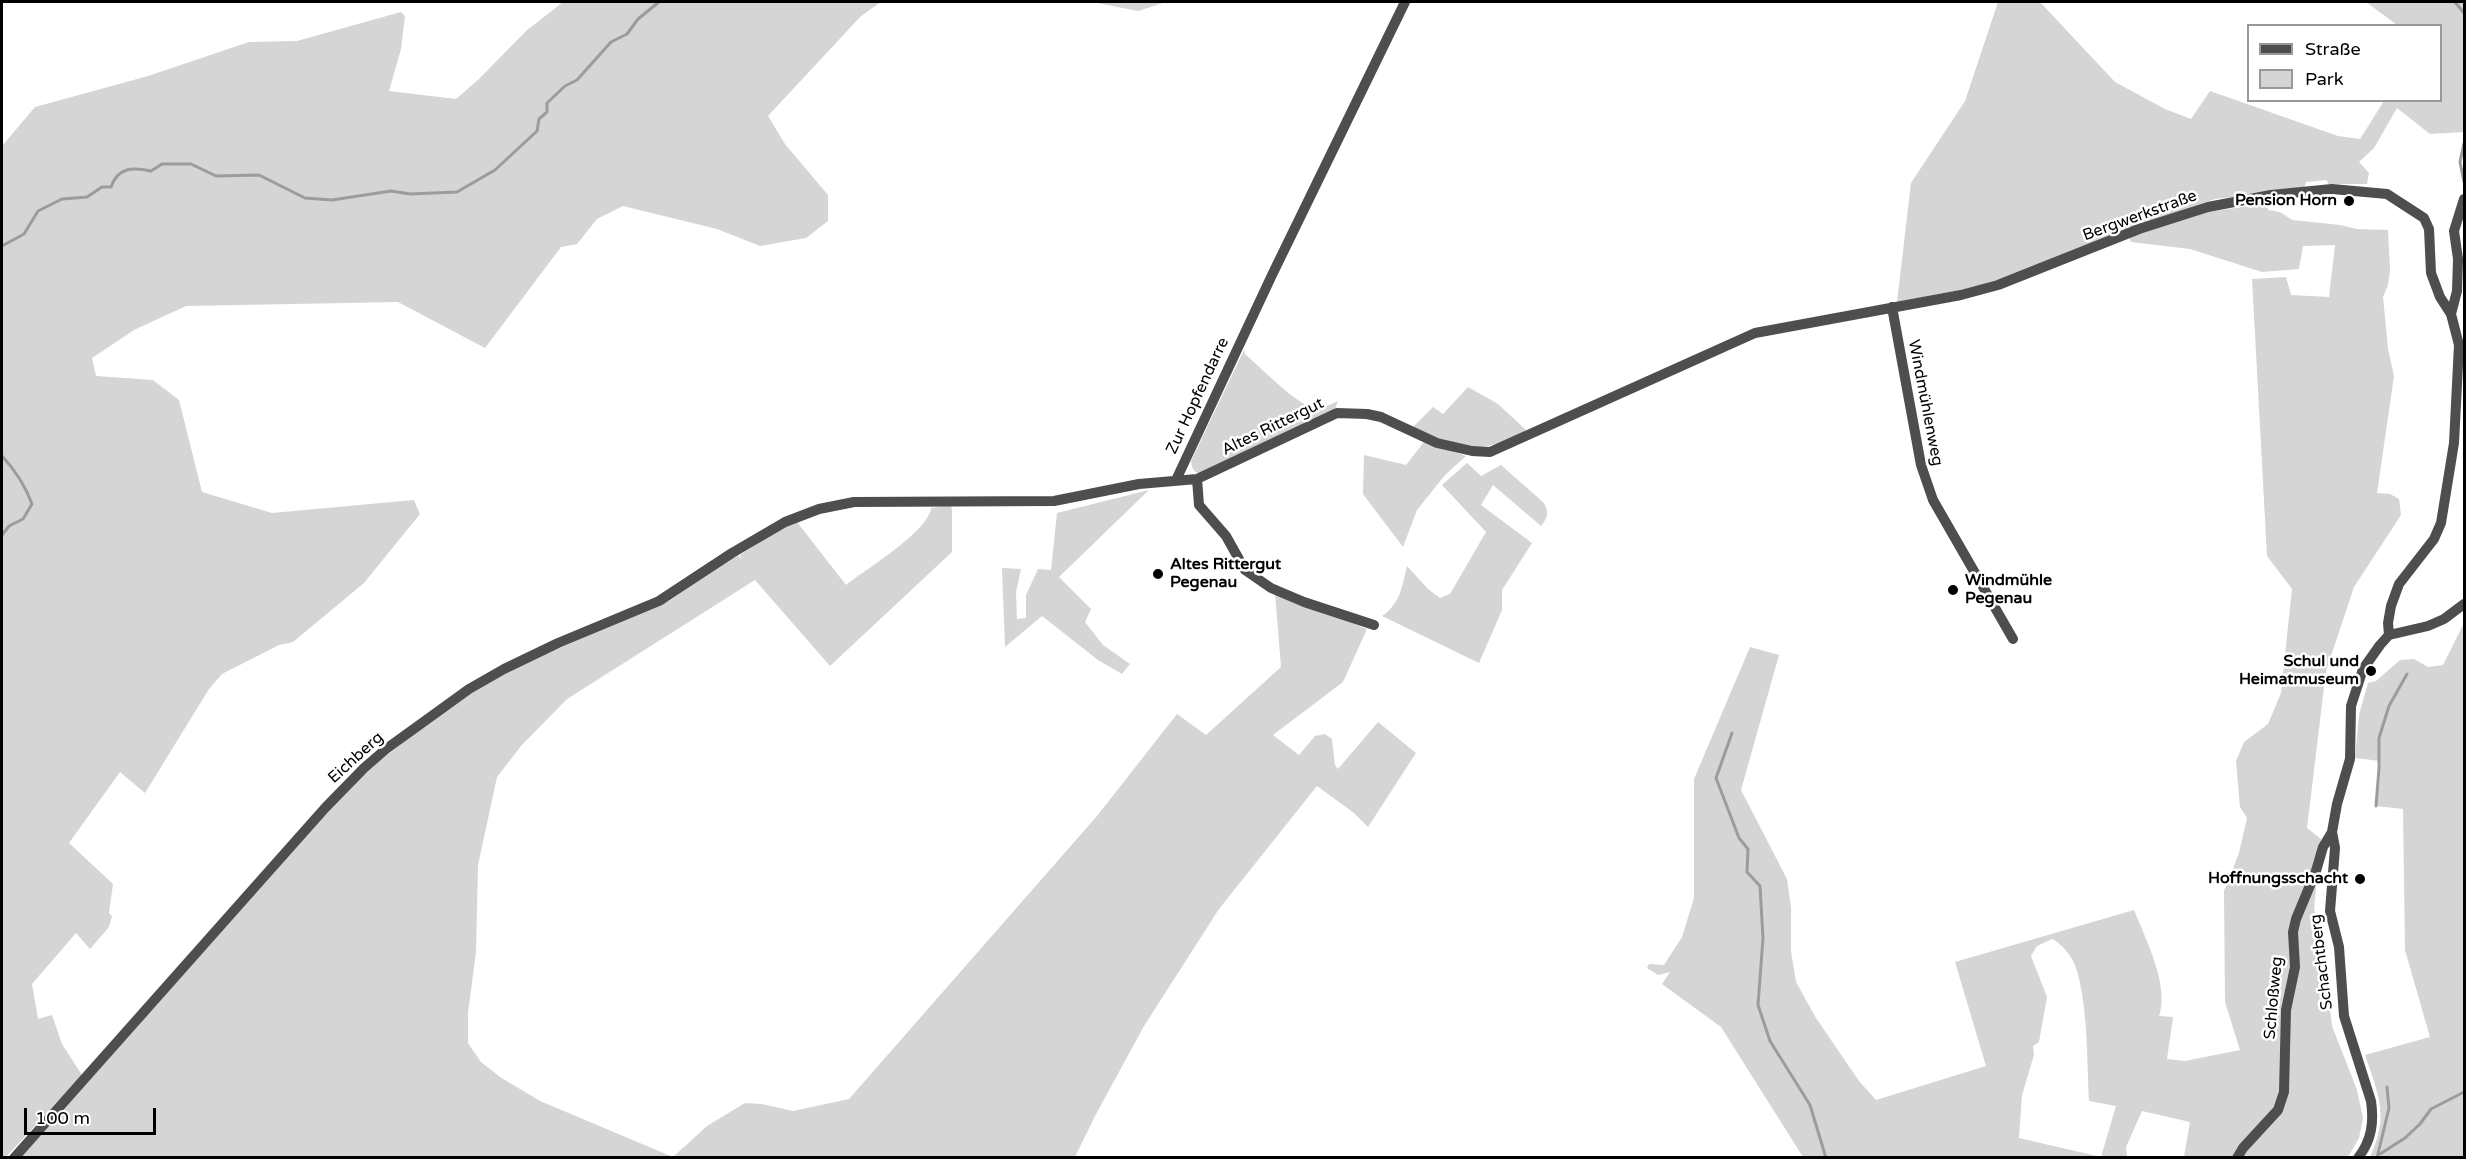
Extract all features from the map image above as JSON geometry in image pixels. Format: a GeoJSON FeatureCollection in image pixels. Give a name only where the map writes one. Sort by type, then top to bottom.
{"type":"FeatureCollection","features":[{"type":"Feature","properties":{"kind":"street","name":"Zur Hopfendarre"},"geometry":{"type":"LineString","coordinates":[[819,509],[854,502],[1054,501],[1139,484],[1176,480],[1272,274],[1405,2]]}},
{"type":"Feature","properties":{"kind":"street","name":"Bergwerkstraße"},"geometry":{"type":"LineString","coordinates":[[1874,310],[1961,295],[1998,285],[2139,229],[2208,207],[2271,195],[2332,189],[2387,194],[2424,218],[2429,229],[2431,273],[2440,297],[2451,314],[2459,345],[2460,428],[2441,523],[2434,539],[2399,584],[2391,606],[2388,623],[2389,635]]}},
{"type":"Feature","properties":{"kind":"street"},"geometry":{"type":"LineString","coordinates":[[2451,314],[2457,291],[2458,259],[2454,231],[2464,199]]}},
{"type":"Feature","properties":{"kind":"street","name":"Windmühlenweg"},"geometry":{"type":"LineString","coordinates":[[1892,307],[1921,465],[1934,500],[2013,639]]}},
{"type":"Feature","properties":{"kind":"street","name":"Altes Rittergut"},"geometry":{"type":"LineString","coordinates":[[1176,480],[1197,479],[1337,413],[1381,417],[1420,436],[1472,451],[1490,452],[1755,333],[1874,310]]}},
{"type":"Feature","properties":{"kind":"street","name":"Windmühlenweg"},"geometry":{"type":"LineString","coordinates":[[1874,310],[1896,330]]}},
{"type":"Feature","properties":{"kind":"street"},"geometry":{"type":"LineString","coordinates":[[1197,479],[1199,505],[1226,536],[1245,570],[1270,588],[1374,625]]}},
{"type":"Feature","properties":{"kind":"street","name":"Eichberg"},"geometry":{"type":"LineString","coordinates":[[14,1158],[325,808],[386,749],[469,689],[504,669],[558,643],[659,601],[785,522],[819,509]]}},
{"type":"Feature","properties":{"kind":"street"},"geometry":{"type":"LineString","coordinates":[[2389,635],[2428,626],[2444,619],[2464,604]]}},
{"type":"Feature","properties":{"kind":"street","name":"Schachtberg"},"geometry":{"type":"LineString","coordinates":[[2358,1158],[2368,1142],[2373,1126],[2373,1114],[2344,1016],[2339,947],[2330,911],[2335,848],[2332,832],[2337,804],[2350,759],[2351,706],[2358,679],[2389,635]]}},
{"type":"Feature","properties":{"kind":"street","name":"Schloßweg"},"geometry":{"type":"LineString","coordinates":[[2237,1158],[2243,1148],[2278,1110],[2284,1092],[2286,1010],[2295,967],[2293,932],[2323,847],[2332,832]]}},
{"type":"Feature","properties":{"kind":"green space"},"geometry":{"type":"Polygon","coordinates":[[[563,2],[881,2],[861,16],[768,116],[785,144],[828,195],[828,221],[806,238],[760,246],[717,229],[623,206],[597,219],[577,244],[561,247],[485,348],[398,302],[186,306],[134,330],[92,358],[96,376],[153,380],[179,400],[202,492],[272,513],[414,500],[420,514],[364,583],[293,642],[279,645],[222,674],[209,689],[145,793],[120,772],[69,843],[113,884],[109,913],[112,916],[109,927],[90,949],[76,933],[32,984],[38,1019],[52,1015],[62,1044],[82,1075],[6,1157],[2,1158],[2,146],[35,107],[148,76],[249,42],[297,41],[401,12],[405,16],[401,49],[389,91],[456,99],[526,31],[563,2]]]}},
{"type":"Feature","properties":{"kind":"green space"},"geometry":{"type":"Polygon","coordinates":[[[1092,2],[1166,2],[1138,11],[1092,2]]]}},
{"type":"Feature","properties":{"kind":"green space"},"geometry":{"type":"Polygon","coordinates":[[[1998,2],[2040,2],[2115,82],[2165,109],[2191,119],[2210,91],[2338,136],[2360,139],[2383,102],[2442,102],[2442,24],[2396,24],[2366,2],[2464,2],[2464,132],[2430,134],[2397,108],[2374,148],[2359,162],[2369,173],[2367,184],[2328,184],[2327,180],[2306,182],[2304,188],[2215,199],[2111,235],[2025,271],[1971,288],[1897,302],[1911,183],[1965,101],[1998,2]]]}},
{"type":"Feature","properties":{"kind":"green space"},"geometry":{"type":"Polygon","coordinates":[[[2268,203],[2268,210],[2280,212],[2292,220],[2357,229],[2388,230],[2390,270],[2388,285],[2383,297],[2388,349],[2394,376],[2377,493],[2390,494],[2399,499],[2401,515],[2354,587],[2326,671],[2307,828],[2321,839],[2314,908],[2325,963],[2332,1026],[2357,1090],[2363,1118],[2359,1138],[2348,1157],[2184,1157],[2190,1122],[2142,1111],[2126,1147],[2127,1157],[2101,1157],[1803,1157],[1721,1027],[1662,984],[1670,972],[1658,975],[1647,968],[1649,964],[1664,965],[1682,937],[1694,898],[1694,779],[1750,647],[1779,655],[1741,790],[1787,879],[1791,908],[1791,951],[1796,982],[1816,1018],[1859,1081],[1876,1100],[1986,1066],[1955,962],[2134,910],[2159,977],[2162,1004],[2159,1016],[2173,1017],[2167,1059],[2185,1061],[2240,1050],[2225,1002],[2224,891],[2239,853],[2247,818],[2240,807],[2236,761],[2244,742],[2268,724],[2281,693],[2292,589],[2267,556],[2252,279],[2286,277],[2291,295],[2329,297],[2335,245],[2303,246],[2299,269],[2262,272],[2190,249],[2131,242],[2129,237],[2209,212],[2268,203]],[[2052,939],[2037,946],[2031,956],[2047,997],[2039,1042],[2033,1046],[2034,1055],[2022,1095],[2019,1138],[2101,1157],[2116,1106],[2089,1101],[2081,986],[2071,957],[2060,944],[2052,939]]]}},
{"type":"Feature","properties":{"kind":"green space"},"geometry":{"type":"Polygon","coordinates":[[[1244,350],[1245,354],[1279,385],[1308,406],[1321,408],[1338,401],[1334,411],[1203,474],[1197,473],[1191,461],[1244,350]]]}},
{"type":"Feature","properties":{"kind":"green space"},"geometry":{"type":"Polygon","coordinates":[[[1468,387],[1498,404],[1526,430],[1496,444],[1470,447],[1443,441],[1413,427],[1433,407],[1443,414],[1468,387]]]}},
{"type":"Feature","properties":{"kind":"green space"},"geometry":{"type":"Polygon","coordinates":[[[1424,442],[1466,456],[1445,475],[1417,510],[1403,547],[1363,494],[1364,455],[1406,465],[1424,442]]]}},
{"type":"Feature","properties":{"kind":"green space"},"geometry":{"type":"Polygon","coordinates":[[[1467,463],[1481,476],[1501,465],[1544,503],[1547,512],[1541,526],[1493,485],[1481,505],[1532,543],[1502,590],[1502,610],[1479,663],[1382,616],[1397,600],[1407,566],[1428,589],[1440,598],[1450,594],[1486,532],[1442,485],[1467,463]]]}},
{"type":"Feature","properties":{"kind":"green space"},"geometry":{"type":"Polygon","coordinates":[[[1149,490],[1059,577],[1091,609],[1085,622],[1103,645],[1130,664],[1122,674],[1098,660],[1042,616],[1005,647],[1002,568],[1021,569],[1016,592],[1017,619],[1026,618],[1026,595],[1038,569],[1051,570],[1057,513],[1149,490]]]}},
{"type":"Feature","properties":{"kind":"green space"},"geometry":{"type":"Polygon","coordinates":[[[951,506],[952,510],[952,552],[830,666],[755,580],[567,699],[521,746],[497,777],[478,865],[476,952],[468,1013],[468,1043],[481,1062],[500,1077],[540,1101],[673,1157],[707,1126],[745,1103],[762,1104],[793,1111],[849,1099],[1097,816],[1177,714],[1206,735],[1281,667],[1275,593],[1367,629],[1343,682],[1273,735],[1299,755],[1315,736],[1325,734],[1332,739],[1335,765],[1338,769],[1378,722],[1416,753],[1368,827],[1354,813],[1317,786],[1219,909],[1144,1026],[1075,1157],[19,1158],[275,872],[339,797],[372,767],[463,696],[522,664],[669,601],[738,555],[741,559],[740,555],[781,529],[797,522],[846,585],[908,539],[920,528],[931,508],[951,506]]]}},
{"type":"Feature","properties":{"kind":"green space"},"geometry":{"type":"Polygon","coordinates":[[[2464,623],[2464,1157],[2370,1157],[2379,1130],[2380,1106],[2365,1055],[2430,1037],[2405,950],[2403,809],[2376,806],[2380,761],[2355,758],[2359,715],[2368,683],[2376,681],[2400,660],[2414,659],[2428,667],[2443,665],[2464,623]]]}},
{"type":"Feature","properties":{"kind":"waterway"},"geometry":{"type":"LineString","coordinates":[[2,246],[24,234],[38,211],[62,199],[87,197],[102,187],[111,187],[114,180],[127,170],[151,171],[162,164],[191,164],[216,176],[259,175],[305,198],[332,200],[391,191],[410,194],[457,192],[495,170],[537,131],[539,119],[547,112],[547,103],[565,86],[577,80],[611,42],[627,34],[638,19],[659,2]]}},
{"type":"Feature","properties":{"kind":"waterway"},"geometry":{"type":"LineString","coordinates":[[2455,2],[2464,13]]}},
{"type":"Feature","properties":{"kind":"waterway"},"geometry":{"type":"LineString","coordinates":[[2464,143],[2460,162],[2464,182]]}},
{"type":"Feature","properties":{"kind":"waterway"},"geometry":{"type":"LineString","coordinates":[[2,456],[20,478],[32,504],[23,519],[9,526],[2,535]]}},
{"type":"Feature","properties":{"kind":"waterway"},"geometry":{"type":"LineString","coordinates":[[2376,806],[2379,738],[2389,706],[2407,674]]}},
{"type":"Feature","properties":{"kind":"waterway"},"geometry":{"type":"LineString","coordinates":[[1732,733],[1716,778],[1739,838],[1748,849],[1747,872],[1760,886],[1763,938],[1758,1005],[1770,1041],[1810,1105],[1826,1158]]}},
{"type":"Feature","properties":{"kind":"waterway"},"geometry":{"type":"LineString","coordinates":[[2377,1158],[2389,1108],[2387,1087]]}},
{"type":"Feature","properties":{"kind":"waterway"},"geometry":{"type":"LineString","coordinates":[[2380,1154],[2405,1138],[2420,1124],[2431,1109],[2464,1092]]}},
{"type":"Feature","properties":{"kind":"place","name":"Pension Horn"},"geometry":{"type":"Point","coordinates":[2349,201]}},
{"type":"Feature","properties":{"kind":"place","name":"Altes Rittergut Pegenau"},"geometry":{"type":"Point","coordinates":[1158,574]}},
{"type":"Feature","properties":{"kind":"place","name":"Windmühle Pegenau"},"geometry":{"type":"Point","coordinates":[1953,590]}},
{"type":"Feature","properties":{"kind":"place","name":"Schul und Heimatmuseum"},"geometry":{"type":"Point","coordinates":[2371,671]}},
{"type":"Feature","properties":{"kind":"place","name":"Hoffnungsschacht"},"geometry":{"type":"Point","coordinates":[2360,879]}}]}
